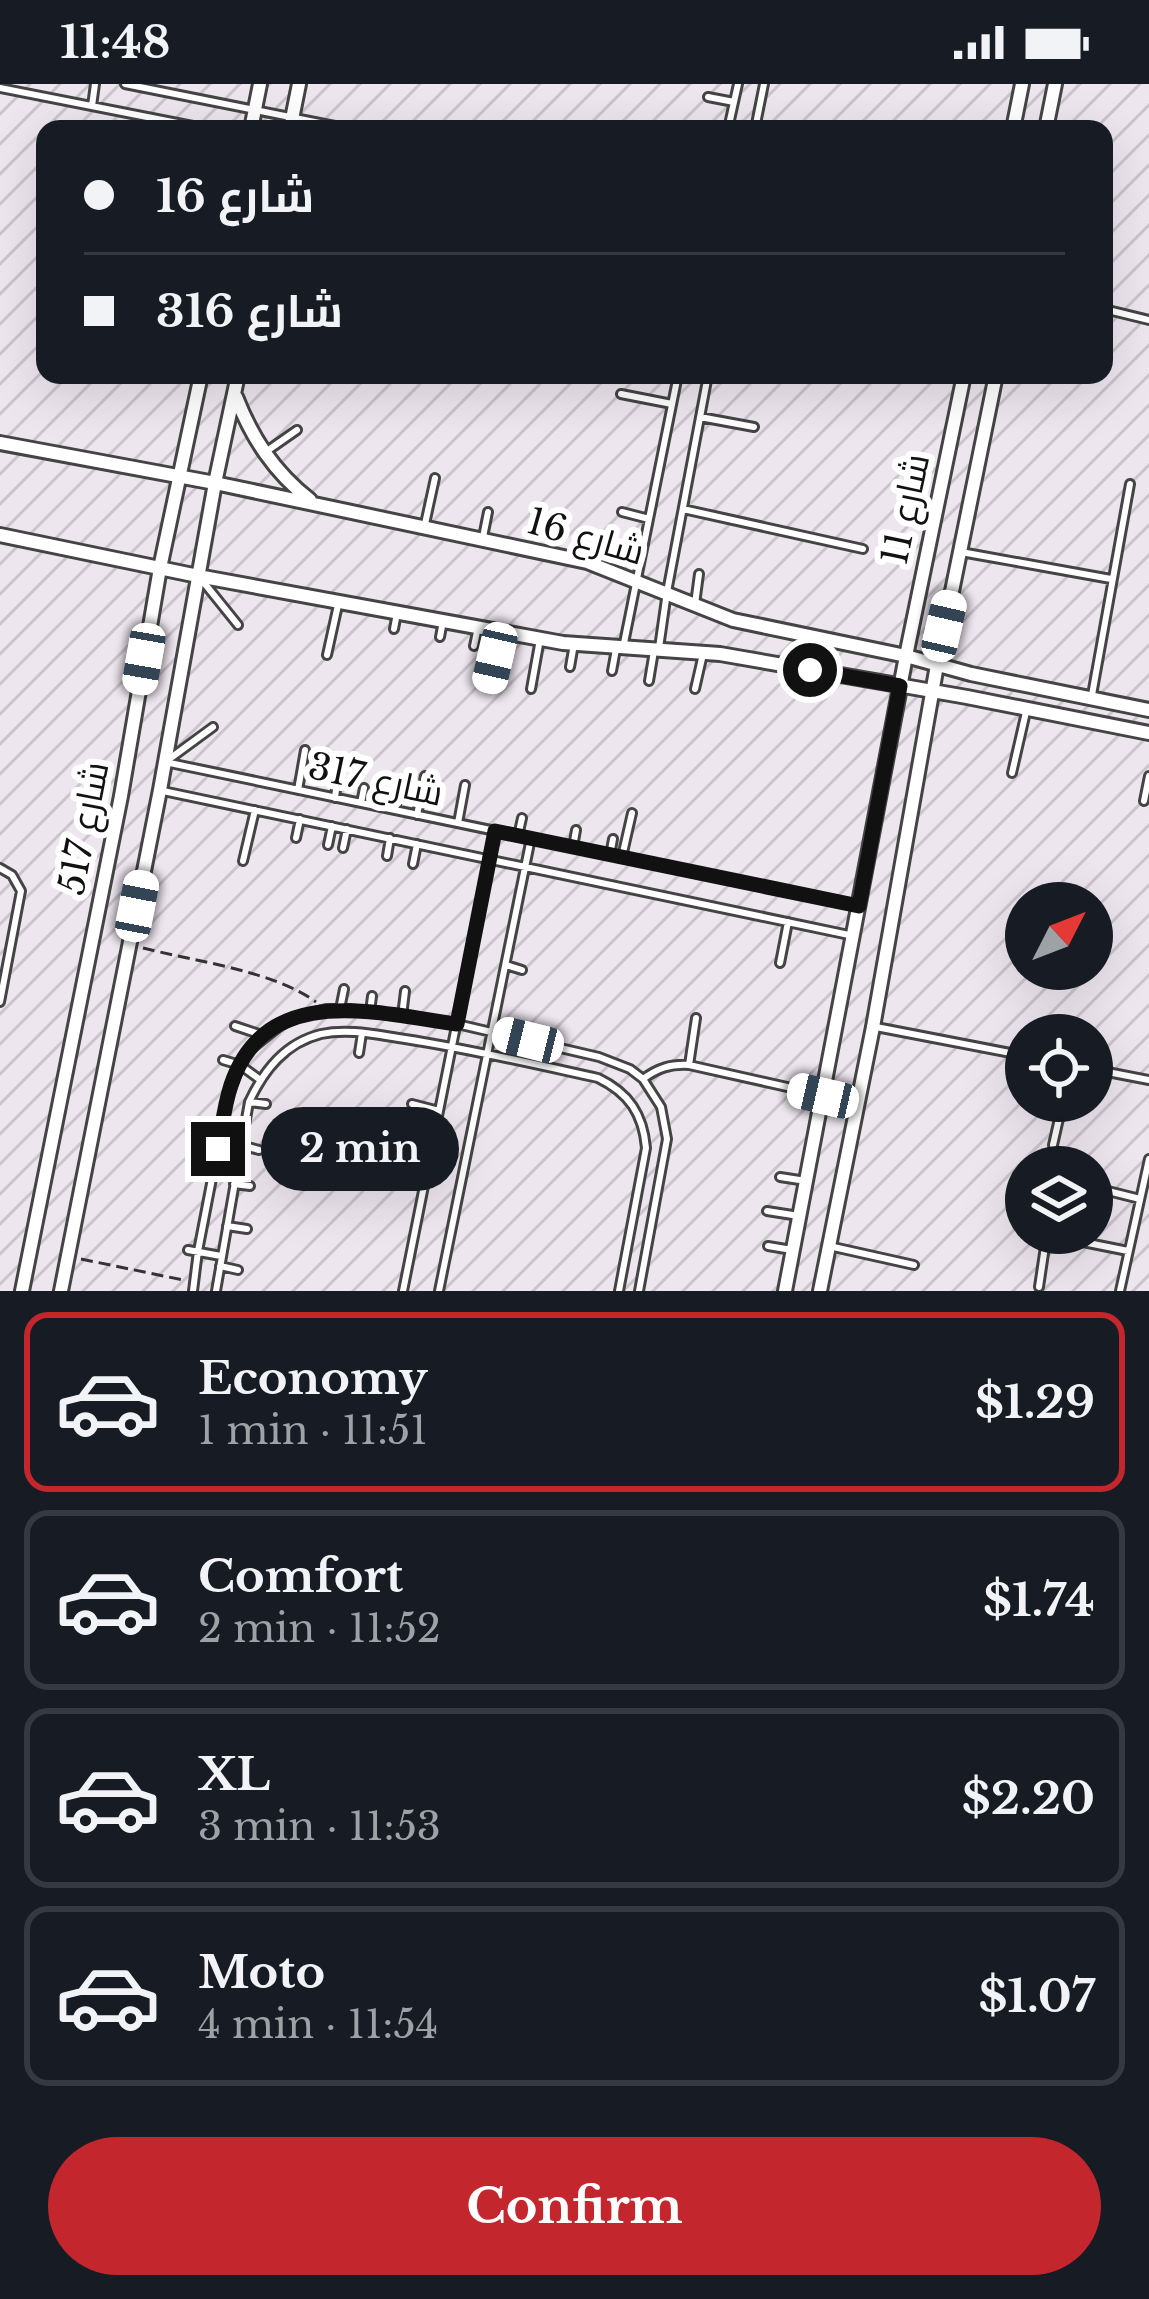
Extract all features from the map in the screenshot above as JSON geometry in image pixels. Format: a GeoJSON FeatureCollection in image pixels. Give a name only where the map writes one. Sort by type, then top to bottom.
{"type":"FeatureCollection","features":[{"type":"Feature","properties":{"kind":"street"},"geometry":{"type":"LineString","coordinates":[[253,120],[260,84]]}},
{"type":"Feature","properties":{"kind":"street"},"geometry":{"type":"LineString","coordinates":[[293,120],[299,84]]}},
{"type":"Feature","properties":{"kind":"street"},"geometry":{"type":"LineString","coordinates":[[1015,120],[1022,84]]}},
{"type":"Feature","properties":{"kind":"street"},"geometry":{"type":"LineString","coordinates":[[1048,120],[1055,84]]}},
{"type":"Feature","properties":{"kind":"street","name":"شارع 517"},"geometry":{"type":"LineString","coordinates":[[22,1291],[199,384]]}},
{"type":"Feature","properties":{"kind":"street","name":"شارع 517"},"geometry":{"type":"LineString","coordinates":[[61,1291],[236,384]]}},
{"type":"Feature","properties":{"kind":"street","name":"شارع 11"},"geometry":{"type":"LineString","coordinates":[[784,1291],[962,384]]}},
{"type":"Feature","properties":{"kind":"street","name":"شارع 11"},"geometry":{"type":"LineString","coordinates":[[820,1291],[994,384]]}},
{"type":"Feature","properties":{"kind":"street"},"geometry":{"type":"LineString","coordinates":[[234,393],[264,454],[316,505]]}},
{"type":"Feature","properties":{"kind":"street","name":"شارع 16"},"geometry":{"type":"LineString","coordinates":[[0,443],[586,562],[733,620],[1149,710]]}},
{"type":"Feature","properties":{"kind":"street"},"geometry":{"type":"LineString","coordinates":[[0,535],[540,639],[720,654],[1149,733]]}},
{"type":"Feature","properties":{"kind":"lane"},"geometry":{"type":"LineString","coordinates":[[92,106],[95,84]]}},
{"type":"Feature","properties":{"kind":"lane"},"geometry":{"type":"LineString","coordinates":[[124,84],[283,120]]}},
{"type":"Feature","properties":{"kind":"lane"},"geometry":{"type":"LineString","coordinates":[[730,120],[738,84]]}},
{"type":"Feature","properties":{"kind":"lane"},"geometry":{"type":"LineString","coordinates":[[757,120],[764,84]]}},
{"type":"Feature","properties":{"kind":"lane"},"geometry":{"type":"LineString","coordinates":[[0,88],[163,120]]}},
{"type":"Feature","properties":{"kind":"lane"},"geometry":{"type":"LineString","coordinates":[[708,97],[734,102]]}},
{"type":"Feature","properties":{"kind":"lane"},"geometry":{"type":"LineString","coordinates":[[1113,311],[1149,320]]}},
{"type":"Feature","properties":{"kind":"lane"},"geometry":{"type":"LineString","coordinates":[[612,671],[638,580],[676,384]]}},
{"type":"Feature","properties":{"kind":"lane"},"geometry":{"type":"LineString","coordinates":[[649,681],[706,384]]}},
{"type":"Feature","properties":{"kind":"lane"},"geometry":{"type":"LineString","coordinates":[[621,394],[672,404]]}},
{"type":"Feature","properties":{"kind":"lane"},"geometry":{"type":"LineString","coordinates":[[700,417],[754,427]]}},
{"type":"Feature","properties":{"kind":"lane"},"geometry":{"type":"LineString","coordinates":[[264,454],[297,430]]}},
{"type":"Feature","properties":{"kind":"lane"},"geometry":{"type":"LineString","coordinates":[[424,527],[435,478]]}},
{"type":"Feature","properties":{"kind":"lane"},"geometry":{"type":"LineString","coordinates":[[1091,698],[1130,484]]}},
{"type":"Feature","properties":{"kind":"lane"},"geometry":{"type":"LineString","coordinates":[[683,509],[863,549]]}},
{"type":"Feature","properties":{"kind":"lane"},"geometry":{"type":"LineString","coordinates":[[482,540],[488,512]]}},
{"type":"Feature","properties":{"kind":"lane"},"geometry":{"type":"LineString","coordinates":[[622,512],[650,519]]}},
{"type":"Feature","properties":{"kind":"lane"},"geometry":{"type":"LineString","coordinates":[[961,551],[1113,579]]}},
{"type":"Feature","properties":{"kind":"lane"},"geometry":{"type":"LineString","coordinates":[[695,604],[699,574]]}},
{"type":"Feature","properties":{"kind":"lane"},"geometry":{"type":"LineString","coordinates":[[198,576],[238,625]]}},
{"type":"Feature","properties":{"kind":"lane"},"geometry":{"type":"LineString","coordinates":[[327,656],[339,602]]}},
{"type":"Feature","properties":{"kind":"lane"},"geometry":{"type":"LineString","coordinates":[[360,621],[362,606]]}},
{"type":"Feature","properties":{"kind":"lane"},"geometry":{"type":"LineString","coordinates":[[394,629],[397,613]]}},
{"type":"Feature","properties":{"kind":"lane"},"geometry":{"type":"LineString","coordinates":[[440,637],[443,621]]}},
{"type":"Feature","properties":{"kind":"lane"},"geometry":{"type":"LineString","coordinates":[[474,646],[478,628]]}},
{"type":"Feature","properties":{"kind":"lane"},"geometry":{"type":"LineString","coordinates":[[489,686],[501,632]]}},
{"type":"Feature","properties":{"kind":"lane"},"geometry":{"type":"LineString","coordinates":[[531,689],[540,639]]}},
{"type":"Feature","properties":{"kind":"lane"},"geometry":{"type":"LineString","coordinates":[[570,667],[574,644]]}},
{"type":"Feature","properties":{"kind":"lane"},"geometry":{"type":"LineString","coordinates":[[695,689],[703,654]]}},
{"type":"Feature","properties":{"kind":"lane"},"geometry":{"type":"LineString","coordinates":[[1012,773],[1027,709]]}},
{"type":"Feature","properties":{"kind":"lane"},"geometry":{"type":"LineString","coordinates":[[165,762],[213,727]]}},
{"type":"Feature","properties":{"kind":"lane"},"geometry":{"type":"LineString","coordinates":[[298,790],[305,750]]}},
{"type":"Feature","properties":{"kind":"lane","name":"شارع 317"},"geometry":{"type":"LineString","coordinates":[[165,762],[859,906]]}},
{"type":"Feature","properties":{"kind":"lane"},"geometry":{"type":"LineString","coordinates":[[417,814],[425,776]]}},
{"type":"Feature","properties":{"kind":"lane"},"geometry":{"type":"LineString","coordinates":[[1144,801],[1149,776]]}},
{"type":"Feature","properties":{"kind":"lane"},"geometry":{"type":"LineString","coordinates":[[334,797],[337,782]]}},
{"type":"Feature","properties":{"kind":"lane"},"geometry":{"type":"LineString","coordinates":[[458,823],[465,785]]}},
{"type":"Feature","properties":{"kind":"lane"},"geometry":{"type":"LineString","coordinates":[[361,803],[364,788]]}},
{"type":"Feature","properties":{"kind":"lane","name":"شارع 317"},"geometry":{"type":"LineString","coordinates":[[160,790],[854,936]]}},
{"type":"Feature","properties":{"kind":"lane"},"geometry":{"type":"LineString","coordinates":[[395,810],[398,794]]}},
{"type":"Feature","properties":{"kind":"lane"},"geometry":{"type":"LineString","coordinates":[[243,861],[255,810]]}},
{"type":"Feature","properties":{"kind":"lane"},"geometry":{"type":"LineString","coordinates":[[622,857],[632,813]]}},
{"type":"Feature","properties":{"kind":"lane"},"geometry":{"type":"LineString","coordinates":[[518,836],[522,818]]}},
{"type":"Feature","properties":{"kind":"lane"},"geometry":{"type":"LineString","coordinates":[[296,838],[300,819]]}},
{"type":"Feature","properties":{"kind":"lane"},"geometry":{"type":"LineString","coordinates":[[328,845],[332,826]]}},
{"type":"Feature","properties":{"kind":"lane"},"geometry":{"type":"LineString","coordinates":[[343,848],[347,829]]}},
{"type":"Feature","properties":{"kind":"lane"},"geometry":{"type":"LineString","coordinates":[[573,847],[576,830]]}},
{"type":"Feature","properties":{"kind":"lane"},"geometry":{"type":"LineString","coordinates":[[403,1291],[412,1226],[427,1173],[495,831]]}},
{"type":"Feature","properties":{"kind":"lane"},"geometry":{"type":"LineString","coordinates":[[387,856],[390,838]]}},
{"type":"Feature","properties":{"kind":"lane"},"geometry":{"type":"LineString","coordinates":[[440,1291],[531,838]]}},
{"type":"Feature","properties":{"kind":"lane"},"geometry":{"type":"LineString","coordinates":[[610,855],[613,838]]}},
{"type":"Feature","properties":{"kind":"lane"},"geometry":{"type":"LineString","coordinates":[[412,864],[417,844]]}},
{"type":"Feature","properties":{"kind":"lane"},"geometry":{"type":"LineString","coordinates":[[0,868],[12,875],[21,891],[0,1002]]}},
{"type":"Feature","properties":{"kind":"lane"},"geometry":{"type":"LineString","coordinates":[[780,963],[788,922]]}},
{"type":"Feature","properties":{"kind":"lane"},"geometry":{"type":"LineString","coordinates":[[506,965],[522,970]]}},
{"type":"Feature","properties":{"kind":"lane"},"geometry":{"type":"LineString","coordinates":[[340,1009],[344,989]]}},
{"type":"Feature","properties":{"kind":"lane"},"geometry":{"type":"LineString","coordinates":[[402,1016],[405,992]]}},
{"type":"Feature","properties":{"kind":"lane"},"geometry":{"type":"LineString","coordinates":[[370,1012],[372,996]]}},
{"type":"Feature","properties":{"kind":"lane"},"geometry":{"type":"LineString","coordinates":[[193,1286],[193,1250],[213,1173],[222,1100],[240,1065],[265,1036],[303,1015],[340,1009],[492,1031],[615,1061],[643,1079],[666,1123],[667,1139],[640,1291]]}},
{"type":"Feature","properties":{"kind":"lane"},"geometry":{"type":"LineString","coordinates":[[689,1065],[696,1018]]}},
{"type":"Feature","properties":{"kind":"lane"},"geometry":{"type":"LineString","coordinates":[[235,1026],[265,1036]]}},
{"type":"Feature","properties":{"kind":"lane"},"geometry":{"type":"LineString","coordinates":[[873,1027],[1005,1052]]}},
{"type":"Feature","properties":{"kind":"lane"},"geometry":{"type":"LineString","coordinates":[[215,1291],[249,1102],[260,1079],[295,1045],[343,1031],[452,1047],[598,1078],[628,1098],[638,1113],[646,1148],[620,1291]]}},
{"type":"Feature","properties":{"kind":"lane"},"geometry":{"type":"LineString","coordinates":[[358,1053],[362,1033]]}},
{"type":"Feature","properties":{"kind":"lane"},"geometry":{"type":"LineString","coordinates":[[223,1060],[260,1079]]}},
{"type":"Feature","properties":{"kind":"lane"},"geometry":{"type":"LineString","coordinates":[[643,1079],[672,1064],[689,1065],[823,1096]]}},
{"type":"Feature","properties":{"kind":"lane"},"geometry":{"type":"LineString","coordinates":[[1113,1073],[1149,1080]]}},
{"type":"Feature","properties":{"kind":"lane"},"geometry":{"type":"LineString","coordinates":[[249,1102],[266,1105]]}},
{"type":"Feature","properties":{"kind":"lane"},"geometry":{"type":"LineString","coordinates":[[412,1104],[439,1111]]}},
{"type":"Feature","properties":{"kind":"lane"},"geometry":{"type":"LineString","coordinates":[[411,1120],[436,1125]]}},
{"type":"Feature","properties":{"kind":"lane"},"geometry":{"type":"LineString","coordinates":[[1054,1145],[1059,1122]]}},
{"type":"Feature","properties":{"kind":"lane"},"geometry":{"type":"LineString","coordinates":[[241,1145],[260,1150]]}},
{"type":"Feature","properties":{"kind":"lane"},"geometry":{"type":"LineString","coordinates":[[1120,1291],[1149,1159]]}},
{"type":"Feature","properties":{"kind":"lane"},"geometry":{"type":"LineString","coordinates":[[410,1169],[427,1173]]}},
{"type":"Feature","properties":{"kind":"lane"},"geometry":{"type":"LineString","coordinates":[[203,1172],[213,1173]]}},
{"type":"Feature","properties":{"kind":"lane"},"geometry":{"type":"LineString","coordinates":[[780,1177],[806,1181]]}},
{"type":"Feature","properties":{"kind":"lane"},"geometry":{"type":"LineString","coordinates":[[640,1182],[658,1184]]}},
{"type":"Feature","properties":{"kind":"lane"},"geometry":{"type":"LineString","coordinates":[[234,1184],[250,1186]]}},
{"type":"Feature","properties":{"kind":"lane"},"geometry":{"type":"LineString","coordinates":[[1113,1192],[1140,1199]]}},
{"type":"Feature","properties":{"kind":"lane"},"geometry":{"type":"LineString","coordinates":[[767,1211],[799,1216]]}},
{"type":"Feature","properties":{"kind":"lane"},"geometry":{"type":"LineString","coordinates":[[195,1213],[205,1214]]}},
{"type":"Feature","properties":{"kind":"lane"},"geometry":{"type":"LineString","coordinates":[[226,1226],[247,1229]]}},
{"type":"Feature","properties":{"kind":"lane"},"geometry":{"type":"LineString","coordinates":[[768,1246],[793,1250]]}},
{"type":"Feature","properties":{"kind":"lane"},"geometry":{"type":"LineString","coordinates":[[829,1246],[914,1265]]}},
{"type":"Feature","properties":{"kind":"lane"},"geometry":{"type":"LineString","coordinates":[[1113,1248],[1128,1251]]}},
{"type":"Feature","properties":{"kind":"lane"},"geometry":{"type":"LineString","coordinates":[[193,1250],[221,1256]]}},
{"type":"Feature","properties":{"kind":"lane"},"geometry":{"type":"LineString","coordinates":[[1039,1287],[1044,1254]]}},
{"type":"Feature","properties":{"kind":"lane"},"geometry":{"type":"LineString","coordinates":[[398,1260],[409,1263]]}},
{"type":"Feature","properties":{"kind":"lane"},"geometry":{"type":"LineString","coordinates":[[220,1266],[238,1270]]}},
{"type":"Feature","properties":{"kind":"path"},"geometry":{"type":"LineString","coordinates":[[129,945],[257,975],[306,994],[326,1010]]}},
{"type":"Feature","properties":{"kind":"path"},"geometry":{"type":"LineString","coordinates":[[68,1256],[193,1286]]}},
{"type":"Feature","properties":{"kind":"shaded area"},"geometry":{"type":"Polygon","coordinates":[[[0,84],[1149,84],[1149,1291],[0,1291],[0,84]]]}},
{"type":"Feature","properties":{"kind":"route"},"geometry":{"type":"LineString","coordinates":[[218,1149],[240,1065],[251,1049],[281,1025],[303,1015],[340,1009],[457,1024],[495,831],[859,906],[900,686],[810,670]]}}]}
